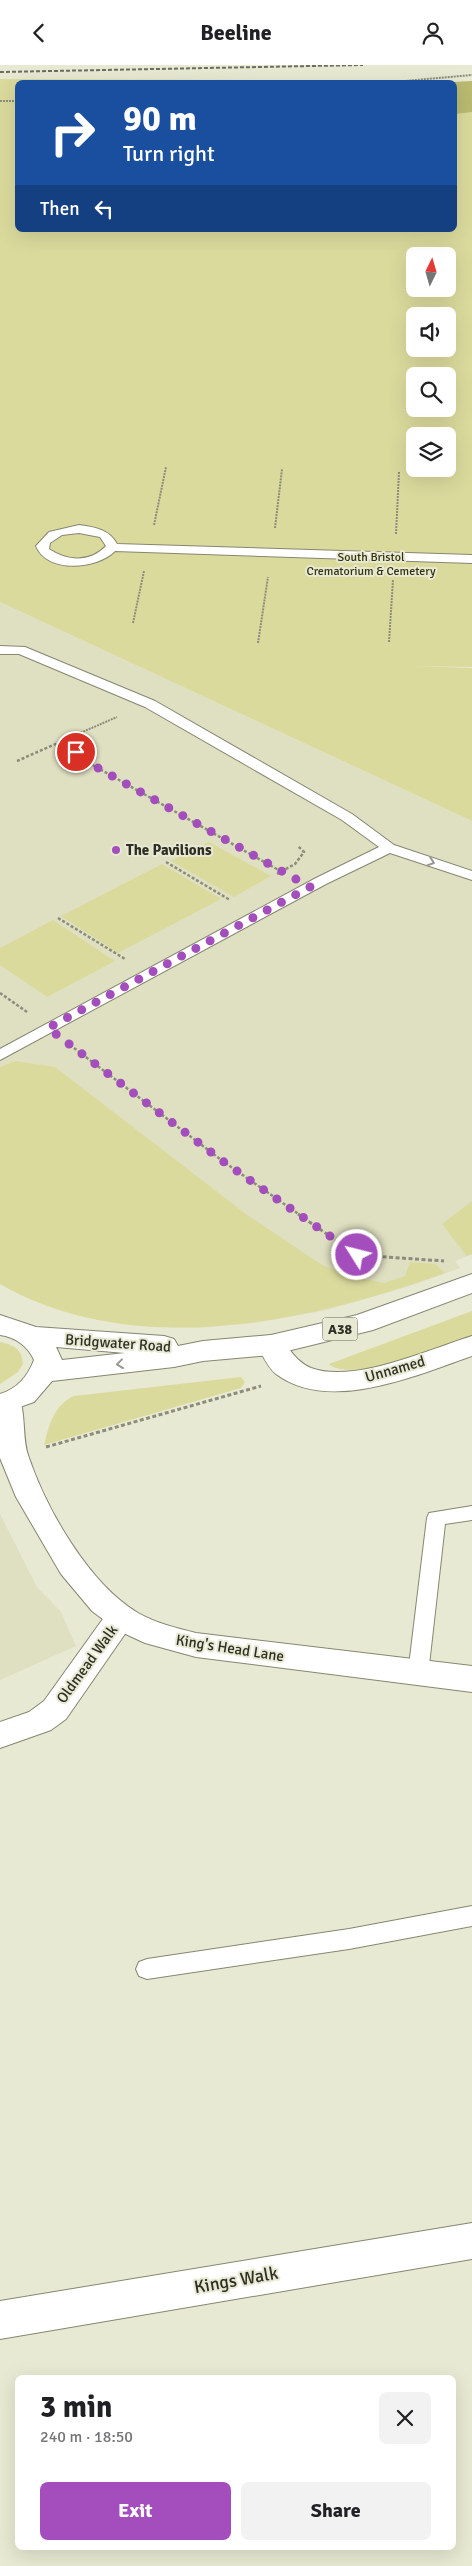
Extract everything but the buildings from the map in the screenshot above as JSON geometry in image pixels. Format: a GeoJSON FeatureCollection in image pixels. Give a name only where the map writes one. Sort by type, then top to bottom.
{"type":"FeatureCollection","features":[{"type":"Feature","properties":{"kind":"main road","name":"Bridgwater Road"},"geometry":{"type":"LineString","coordinates":[[45,1373],[174,1357],[203,1351],[271,1345],[363,1323],[472,1283]]}},
{"type":"Feature","properties":{"kind":"main road","name":"A38"},"geometry":{"type":"LineString","coordinates":[[0,1325],[15,1327],[33,1336]]}},
{"type":"Feature","properties":{"kind":"main road","name":"Bridgwater Road"},"geometry":{"type":"LineString","coordinates":[[33,1336],[203,1351]]}},
{"type":"Feature","properties":{"kind":"main road"},"geometry":{"type":"LineString","coordinates":[[4,1404],[27,1394],[41,1381],[45,1373],[48,1360],[44,1350],[33,1336]]}},
{"type":"Feature","properties":{"kind":"main road","name":"Unnamed"},"geometry":{"type":"LineString","coordinates":[[271,1345],[285,1366],[300,1375],[330,1381],[374,1377],[472,1346]]}},
{"type":"Feature","properties":{"kind":"main road","name":"King's Head Lane"},"geometry":{"type":"LineString","coordinates":[[4,1404],[14,1456],[29,1492],[66,1557],[92,1593],[121,1618],[156,1635],[196,1645],[418,1674],[472,1679]]}},
{"type":"Feature","properties":{"kind":"main road","name":"Oldmead Walk"},"geometry":{"type":"LineString","coordinates":[[0,1735],[40,1721],[55,1709],[121,1618]]}},
{"type":"Feature","properties":{"kind":"main road","name":"Kings Walk"},"geometry":{"type":"LineString","coordinates":[[0,2320],[472,2241]]}},
{"type":"Feature","properties":{"kind":"lane"},"geometry":{"type":"LineString","coordinates":[[112,547],[107,537],[100,533],[79,529],[58,532],[44,541],[42,546],[50,556],[69,561],[102,557],[112,547],[472,559]]}},
{"type":"Feature","properties":{"kind":"lane"},"geometry":{"type":"LineString","coordinates":[[0,649],[20,650],[150,704],[347,817],[390,847],[472,876]]}},
{"type":"Feature","properties":{"kind":"lane"},"geometry":{"type":"LineString","coordinates":[[0,1055],[310,887],[390,847]]}},
{"type":"Feature","properties":{"kind":"lane"},"geometry":{"type":"LineString","coordinates":[[418,1674],[436,1518],[472,1513]]}},
{"type":"Feature","properties":{"kind":"lane"},"geometry":{"type":"LineString","coordinates":[[147,1969],[349,1939],[472,1916]]}},
{"type":"Feature","properties":{"kind":"path"},"geometry":{"type":"LineString","coordinates":[[416,80],[472,75]]}},
{"type":"Feature","properties":{"kind":"path"},"geometry":{"type":"LineString","coordinates":[[0,101],[15,101]]}},
{"type":"Feature","properties":{"kind":"path"},"geometry":{"type":"LineString","coordinates":[[133,623],[166,467]]}},
{"type":"Feature","properties":{"kind":"path"},"geometry":{"type":"LineString","coordinates":[[17,761],[111,719]]}},
{"type":"Feature","properties":{"kind":"path"},"geometry":{"type":"LineString","coordinates":[[76,752],[73,754],[310,887]]}},
{"type":"Feature","properties":{"kind":"path"},"geometry":{"type":"LineString","coordinates":[[166,862],[230,900]]}},
{"type":"Feature","properties":{"kind":"path"},"geometry":{"type":"LineString","coordinates":[[58,918],[125,959]]}},
{"type":"Feature","properties":{"kind":"path"},"geometry":{"type":"LineString","coordinates":[[0,993],[224,1162],[357,1255],[452,1261]]}},
{"type":"Feature","properties":{"kind":"path"},"geometry":{"type":"LineString","coordinates":[[14,1456],[300,1375]]}},
{"type":"Feature","properties":{"kind":"shaded area"},"geometry":{"type":"Polygon","coordinates":[[[472,81],[472,112],[457,114],[457,82],[472,81]]]}},
{"type":"Feature","properties":{"kind":"shaded area"},"geometry":{"type":"Polygon","coordinates":[[[0,602],[472,821],[472,1254],[455,1261],[460,1268],[413,1285],[327,1310],[255,1323],[199,1328],[153,1327],[92,1318],[48,1306],[0,1284],[0,602]]]}},
{"type":"Feature","properties":{"kind":"shaded area"},"geometry":{"type":"Polygon","coordinates":[[[0,1514],[37,1587],[61,1612],[76,1646],[0,1680],[0,1514]]]}},
{"type":"Feature","properties":{"kind":"green space","name":"South Bristol Crematorium & Cemetery"},"geometry":{"type":"Polygon","coordinates":[[[0,79],[285,80],[15,80],[15,232],[457,232],[457,83],[472,83],[472,667],[412,666],[472,668],[472,821],[0,602],[0,79]]]}},
{"type":"Feature","properties":{"kind":"green space"},"geometry":{"type":"Polygon","coordinates":[[[209,842],[271,876],[234,897],[171,861],[209,842]]]}},
{"type":"Feature","properties":{"kind":"green space"},"geometry":{"type":"Polygon","coordinates":[[[162,864],[221,899],[118,953],[61,916],[162,864]]]}},
{"type":"Feature","properties":{"kind":"green space"},"geometry":{"type":"Polygon","coordinates":[[[53,920],[115,961],[47,997],[0,965],[0,948],[53,920]]]}},
{"type":"Feature","properties":{"kind":"green space"},"geometry":{"type":"Polygon","coordinates":[[[15,1061],[55,1067],[246,1214],[322,1265],[350,1276],[384,1283],[405,1276],[410,1262],[435,1264],[445,1273],[392,1291],[337,1306],[280,1318],[222,1326],[164,1327],[107,1322],[52,1308],[0,1284],[0,1067],[15,1061]]]}},
{"type":"Feature","properties":{"kind":"green space"},"geometry":{"type":"Polygon","coordinates":[[[472,1201],[472,1254],[467,1256],[442,1224],[472,1201]]]}},
{"type":"Feature","properties":{"kind":"green space"},"geometry":{"type":"Polygon","coordinates":[[[472,1311],[472,1338],[398,1362],[376,1367],[357,1370],[340,1369],[329,1364],[472,1311]]]}},
{"type":"Feature","properties":{"kind":"green space"},"geometry":{"type":"Polygon","coordinates":[[[0,1342],[19,1351],[23,1364],[18,1372],[0,1384],[0,1342]]]}},
{"type":"Feature","properties":{"kind":"green space"},"geometry":{"type":"Polygon","coordinates":[[[241,1377],[245,1382],[241,1388],[44,1445],[53,1416],[67,1400],[74,1396],[241,1377]]]}},
{"type":"Feature","properties":{"kind":"railway"},"geometry":{"type":"LineString","coordinates":[[0,72],[363,65]]}},
{"type":"Feature","properties":{"kind":"place","name":"The Pavilions"},"geometry":{"type":"Point","coordinates":[116,850]}},
{"type":"Feature","properties":{"kind":"route"},"geometry":{"type":"LineString","coordinates":[[76,752],[73,754],[310,887],[48,1028],[224,1162],[357,1255]]}}]}
